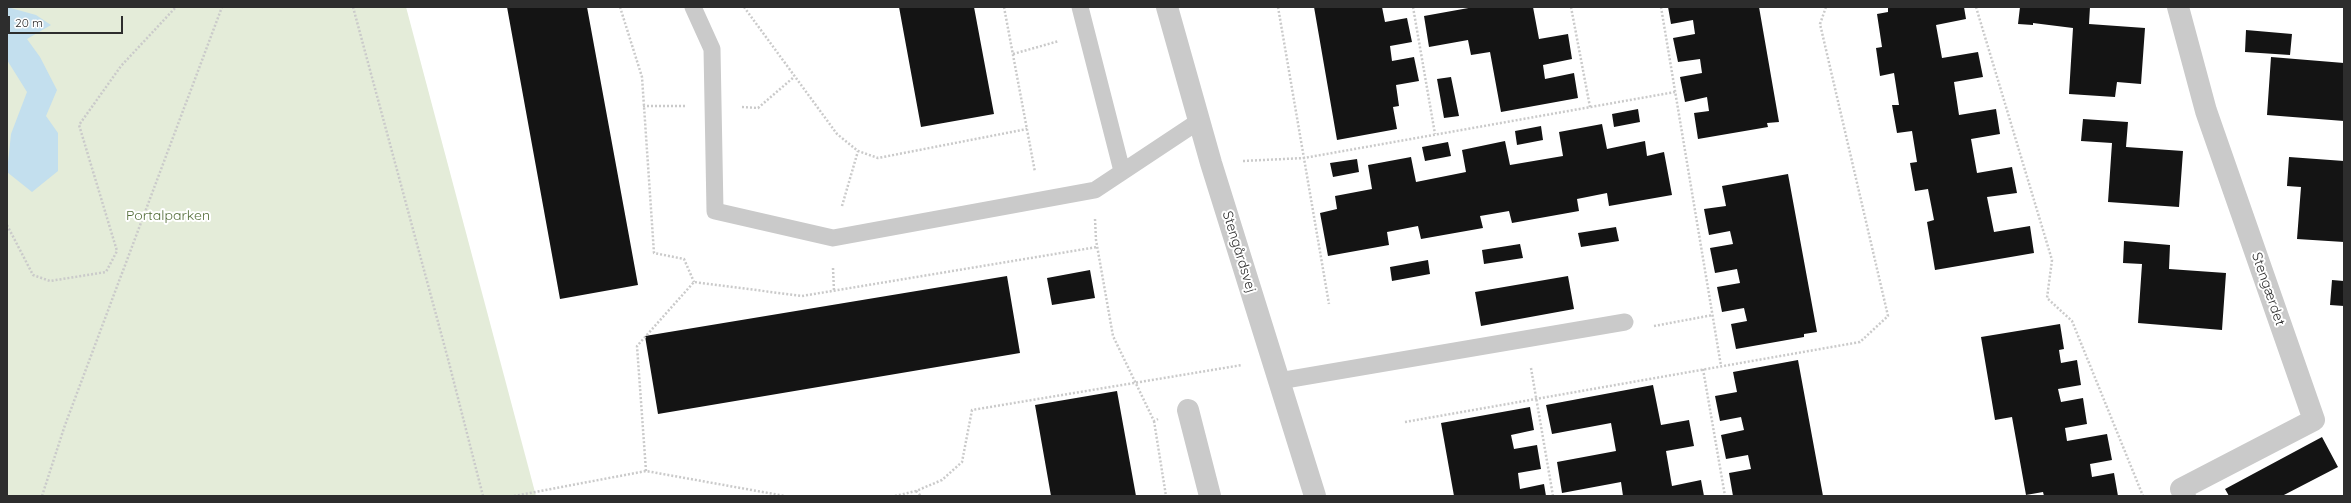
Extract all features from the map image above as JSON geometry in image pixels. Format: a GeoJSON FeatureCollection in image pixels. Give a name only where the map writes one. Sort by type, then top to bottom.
{"type":"FeatureCollection","features":[{"type":"Feature","properties":{"kind":"street","name":"Stengårdsvej"},"geometry":{"type":"LineString","coordinates":[[1167,7],[1211,163],[1315,496]]}},
{"type":"Feature","properties":{"kind":"street","name":"Stengærdet"},"geometry":{"type":"LineString","coordinates":[[2178,7],[2206,111],[2314,420],[2181,489],[2185,496]]}},
{"type":"Feature","properties":{"kind":"street"},"geometry":{"type":"LineString","coordinates":[[1188,410],[1210,496]]}},
{"type":"Feature","properties":{"kind":"lane"},"geometry":{"type":"LineString","coordinates":[[693,7],[712,49],[715,211],[833,238],[1095,190],[1199,121]]}},
{"type":"Feature","properties":{"kind":"lane"},"geometry":{"type":"LineString","coordinates":[[1080,7],[1122,171]]}},
{"type":"Feature","properties":{"kind":"lane"},"geometry":{"type":"LineString","coordinates":[[1279,381],[1626,322]]}},
{"type":"Feature","properties":{"kind":"path"},"geometry":{"type":"LineString","coordinates":[[7,225],[33,275],[50,281],[106,272],[117,251],[79,125],[121,66],[176,7]]}},
{"type":"Feature","properties":{"kind":"path"},"geometry":{"type":"LineString","coordinates":[[42,496],[65,424],[222,7]]}},
{"type":"Feature","properties":{"kind":"path"},"geometry":{"type":"LineString","coordinates":[[353,7],[448,359],[483,496]]}},
{"type":"Feature","properties":{"kind":"path"},"geometry":{"type":"LineString","coordinates":[[620,7],[642,77],[654,253],[684,259],[694,282]]}},
{"type":"Feature","properties":{"kind":"path"},"geometry":{"type":"LineString","coordinates":[[744,7],[743,9],[837,134],[858,151],[878,158],[1027,129]]}},
{"type":"Feature","properties":{"kind":"path"},"geometry":{"type":"LineString","coordinates":[[1004,7],[1041,200]]}},
{"type":"Feature","properties":{"kind":"path"},"geometry":{"type":"LineString","coordinates":[[1278,7],[1329,304]]}},
{"type":"Feature","properties":{"kind":"path"},"geometry":{"type":"LineString","coordinates":[[1413,7],[1435,134]]}},
{"type":"Feature","properties":{"kind":"path"},"geometry":{"type":"LineString","coordinates":[[1571,7],[1590,107]]}},
{"type":"Feature","properties":{"kind":"path"},"geometry":{"type":"LineString","coordinates":[[1661,7],[1721,366]]}},
{"type":"Feature","properties":{"kind":"path"},"geometry":{"type":"LineString","coordinates":[[1405,422],[1860,342],[1888,316],[1820,24],[1826,7]]}},
{"type":"Feature","properties":{"kind":"path"},"geometry":{"type":"LineString","coordinates":[[1976,7],[2052,260],[2047,298],[2072,320],[2144,496]]}},
{"type":"Feature","properties":{"kind":"path"},"geometry":{"type":"LineString","coordinates":[[1013,54],[1086,34]]}},
{"type":"Feature","properties":{"kind":"path"},"geometry":{"type":"LineString","coordinates":[[1211,163],[1304,158],[1675,92]]}},
{"type":"Feature","properties":{"kind":"path"},"geometry":{"type":"LineString","coordinates":[[1095,190],[1097,247],[1113,336],[1154,421],[1166,496]]}},
{"type":"Feature","properties":{"kind":"path"},"geometry":{"type":"LineString","coordinates":[[694,282],[802,296],[1097,247]]}},
{"type":"Feature","properties":{"kind":"path"},"geometry":{"type":"LineString","coordinates":[[646,471],[637,346],[694,282]]}},
{"type":"Feature","properties":{"kind":"path"},"geometry":{"type":"LineString","coordinates":[[1626,322],[1643,328],[1713,315]]}},
{"type":"Feature","properties":{"kind":"path"},"geometry":{"type":"LineString","coordinates":[[1527,339],[1553,496]]}},
{"type":"Feature","properties":{"kind":"path"},"geometry":{"type":"LineString","coordinates":[[895,496],[916,491],[942,480],[962,462],[972,410],[1272,360]]}},
{"type":"Feature","properties":{"kind":"path"},"geometry":{"type":"LineString","coordinates":[[1703,369],[1725,496]]}},
{"type":"Feature","properties":{"kind":"path"},"geometry":{"type":"LineString","coordinates":[[1154,421],[1188,410]]}},
{"type":"Feature","properties":{"kind":"path"},"geometry":{"type":"LineString","coordinates":[[514,496],[646,471],[770,495],[785,496]]}},
{"type":"Feature","properties":{"kind":"path"},"geometry":{"type":"LineString","coordinates":[[916,491],[921,496]]}},
{"type":"Feature","properties":{"kind":"green space","name":"Portalparken"},"geometry":{"type":"Polygon","coordinates":[[[7,7],[406,7],[536,496],[7,496],[7,7]]]}},
{"type":"Feature","properties":{"kind":"water"},"geometry":{"type":"Polygon","coordinates":[[[7,7],[36,15],[51,25],[27,39],[40,57],[57,90],[46,116],[58,133],[58,171],[32,192],[7,172],[11,134],[27,92],[7,60],[7,7]]]}},
{"type":"Feature","properties":{"kind":"building"},"geometry":{"type":"Polygon","coordinates":[[[507,7],[587,7],[638,285],[560,299],[507,7]]]}},
{"type":"Feature","properties":{"kind":"building"},"geometry":{"type":"Polygon","coordinates":[[[899,7],[974,7],[994,114],[921,127],[899,7]]]}},
{"type":"Feature","properties":{"kind":"building"},"geometry":{"type":"Polygon","coordinates":[[[1314,7],[1382,7],[1385,22],[1407,18],[1412,42],[1390,46],[1392,61],[1414,57],[1419,81],[1396,85],[1399,106],[1393,107],[1397,129],[1337,140],[1314,7]]]}},
{"type":"Feature","properties":{"kind":"building"},"geometry":{"type":"Polygon","coordinates":[[[1474,7],[1533,7],[1539,39],[1568,34],[1572,59],[1543,65],[1545,79],[1574,73],[1578,98],[1501,112],[1490,52],[1471,55],[1468,40],[1429,47],[1424,16],[1474,7]]]}},
{"type":"Feature","properties":{"kind":"building"},"geometry":{"type":"Polygon","coordinates":[[[1668,7],[1759,7],[1779,122],[1767,123],[1768,127],[1698,139],[1694,113],[1709,111],[1707,97],[1685,102],[1680,77],[1702,73],[1700,59],[1678,62],[1673,38],[1695,34],[1693,20],[1671,24],[1668,7]]]}},
{"type":"Feature","properties":{"kind":"building"},"geometry":{"type":"Polygon","coordinates":[[[1888,7],[1964,7],[1966,19],[1936,25],[1942,58],[1978,52],[1983,77],[1954,82],[1959,115],[1996,109],[2000,134],[1971,139],[1977,173],[2012,167],[2017,193],[1987,197],[1994,232],[2030,226],[2034,253],[1935,270],[1927,222],[1934,220],[1928,189],[1915,191],[1910,163],[1917,162],[1912,131],[1897,133],[1892,105],[1899,105],[1894,73],[1880,76],[1876,48],[1882,47],[1877,14],[1888,12],[1888,7]]]}},
{"type":"Feature","properties":{"kind":"building"},"geometry":{"type":"Polygon","coordinates":[[[2020,7],[2090,7],[2089,24],[2145,28],[2141,84],[2117,82],[2115,97],[2069,94],[2073,28],[2033,23],[2033,25],[2018,24],[2020,7]]]}},
{"type":"Feature","properties":{"kind":"building"},"geometry":{"type":"Polygon","coordinates":[[[2246,30],[2292,34],[2290,55],[2245,52],[2246,30]]]}},
{"type":"Feature","properties":{"kind":"building"},"geometry":{"type":"Polygon","coordinates":[[[2271,57],[2344,63],[2344,121],[2267,115],[2271,57]]]}},
{"type":"Feature","properties":{"kind":"building"},"geometry":{"type":"Polygon","coordinates":[[[1451,77],[1459,116],[1444,118],[1437,79],[1451,77]]]}},
{"type":"Feature","properties":{"kind":"building"},"geometry":{"type":"Polygon","coordinates":[[[1638,109],[1640,122],[1614,127],[1612,114],[1638,109]]]}},
{"type":"Feature","properties":{"kind":"building"},"geometry":{"type":"Polygon","coordinates":[[[2083,119],[2128,122],[2126,147],[2183,151],[2179,207],[2108,202],[2112,143],[2081,141],[2083,119]]]}},
{"type":"Feature","properties":{"kind":"building"},"geometry":{"type":"Polygon","coordinates":[[[1602,124],[1607,149],[1645,141],[1647,156],[1664,152],[1672,195],[1609,206],[1607,193],[1577,199],[1579,211],[1512,223],[1509,211],[1480,216],[1483,228],[1421,239],[1418,226],[1387,232],[1389,245],[1328,256],[1320,213],[1337,209],[1335,196],[1372,189],[1368,165],[1411,157],[1416,182],[1466,172],[1462,150],[1505,141],[1510,165],[1563,156],[1559,132],[1602,124]]]}},
{"type":"Feature","properties":{"kind":"building"},"geometry":{"type":"Polygon","coordinates":[[[1541,126],[1543,140],[1517,145],[1515,131],[1541,126]]]}},
{"type":"Feature","properties":{"kind":"building"},"geometry":{"type":"Polygon","coordinates":[[[1448,142],[1451,156],[1425,161],[1422,147],[1448,142]]]}},
{"type":"Feature","properties":{"kind":"building"},"geometry":{"type":"Polygon","coordinates":[[[2289,157],[2344,161],[2344,242],[2297,239],[2301,187],[2287,186],[2289,157]]]}},
{"type":"Feature","properties":{"kind":"building"},"geometry":{"type":"Polygon","coordinates":[[[1357,159],[1359,172],[1333,177],[1330,163],[1357,159]]]}},
{"type":"Feature","properties":{"kind":"building"},"geometry":{"type":"Polygon","coordinates":[[[1788,174],[1817,332],[1804,334],[1804,337],[1736,349],[1731,324],[1747,321],[1744,308],[1722,312],[1717,287],[1740,283],[1737,269],[1715,273],[1710,248],[1733,244],[1730,231],[1709,235],[1704,209],[1726,206],[1722,186],[1788,174]]]}},
{"type":"Feature","properties":{"kind":"building"},"geometry":{"type":"Polygon","coordinates":[[[1616,227],[1619,241],[1581,247],[1578,233],[1616,227]]]}},
{"type":"Feature","properties":{"kind":"building"},"geometry":{"type":"Polygon","coordinates":[[[2124,241],[2170,245],[2169,269],[2226,273],[2222,330],[2138,323],[2142,264],[2123,263],[2124,241]]]}},
{"type":"Feature","properties":{"kind":"building"},"geometry":{"type":"Polygon","coordinates":[[[1520,244],[1523,258],[1484,264],[1482,250],[1520,244]]]}},
{"type":"Feature","properties":{"kind":"building"},"geometry":{"type":"Polygon","coordinates":[[[1428,260],[1430,274],[1392,281],[1390,267],[1428,260]]]}},
{"type":"Feature","properties":{"kind":"building"},"geometry":{"type":"Polygon","coordinates":[[[1090,270],[1095,298],[1052,305],[1047,278],[1090,270]]]}},
{"type":"Feature","properties":{"kind":"building"},"geometry":{"type":"Polygon","coordinates":[[[1007,276],[1020,353],[658,414],[645,336],[1007,276]]]}},
{"type":"Feature","properties":{"kind":"building"},"geometry":{"type":"Polygon","coordinates":[[[1568,276],[1574,309],[1481,326],[1475,292],[1568,276]]]}},
{"type":"Feature","properties":{"kind":"building"},"geometry":{"type":"Polygon","coordinates":[[[2332,280],[2344,281],[2344,306],[2330,305],[2332,280]]]}},
{"type":"Feature","properties":{"kind":"building"},"geometry":{"type":"Polygon","coordinates":[[[2060,324],[2064,349],[2059,350],[2061,363],[2077,360],[2081,385],[2058,389],[2061,402],[2083,398],[2087,424],[2065,428],[2067,441],[2107,434],[2112,460],[2090,464],[2092,477],[2114,473],[2118,496],[2044,496],[2043,492],[2026,495],[2012,417],[1995,420],[1981,337],[2060,324]]]}},
{"type":"Feature","properties":{"kind":"building"},"geometry":{"type":"Polygon","coordinates":[[[1798,360],[1823,496],[1733,496],[1729,473],[1751,469],[1748,455],[1726,459],[1721,435],[1744,430],[1741,417],[1720,421],[1715,396],[1737,392],[1733,372],[1798,360]]]}},
{"type":"Feature","properties":{"kind":"building"},"geometry":{"type":"Polygon","coordinates":[[[1653,385],[1661,425],[1689,420],[1694,446],[1666,451],[1672,486],[1701,480],[1704,496],[1623,496],[1621,482],[1562,493],[1557,462],[1616,451],[1611,423],[1552,434],[1546,405],[1653,385]]]}},
{"type":"Feature","properties":{"kind":"building"},"geometry":{"type":"Polygon","coordinates":[[[1117,391],[1136,496],[1051,496],[1035,405],[1117,391]]]}},
{"type":"Feature","properties":{"kind":"building"},"geometry":{"type":"Polygon","coordinates":[[[1530,407],[1534,430],[1511,435],[1514,449],[1537,445],[1541,469],[1518,473],[1520,489],[1544,484],[1546,496],[1454,496],[1441,423],[1530,407]]]}},
{"type":"Feature","properties":{"kind":"building"},"geometry":{"type":"Polygon","coordinates":[[[2322,437],[2338,467],[2282,496],[2229,496],[2225,489],[2322,437]]]}}]}
